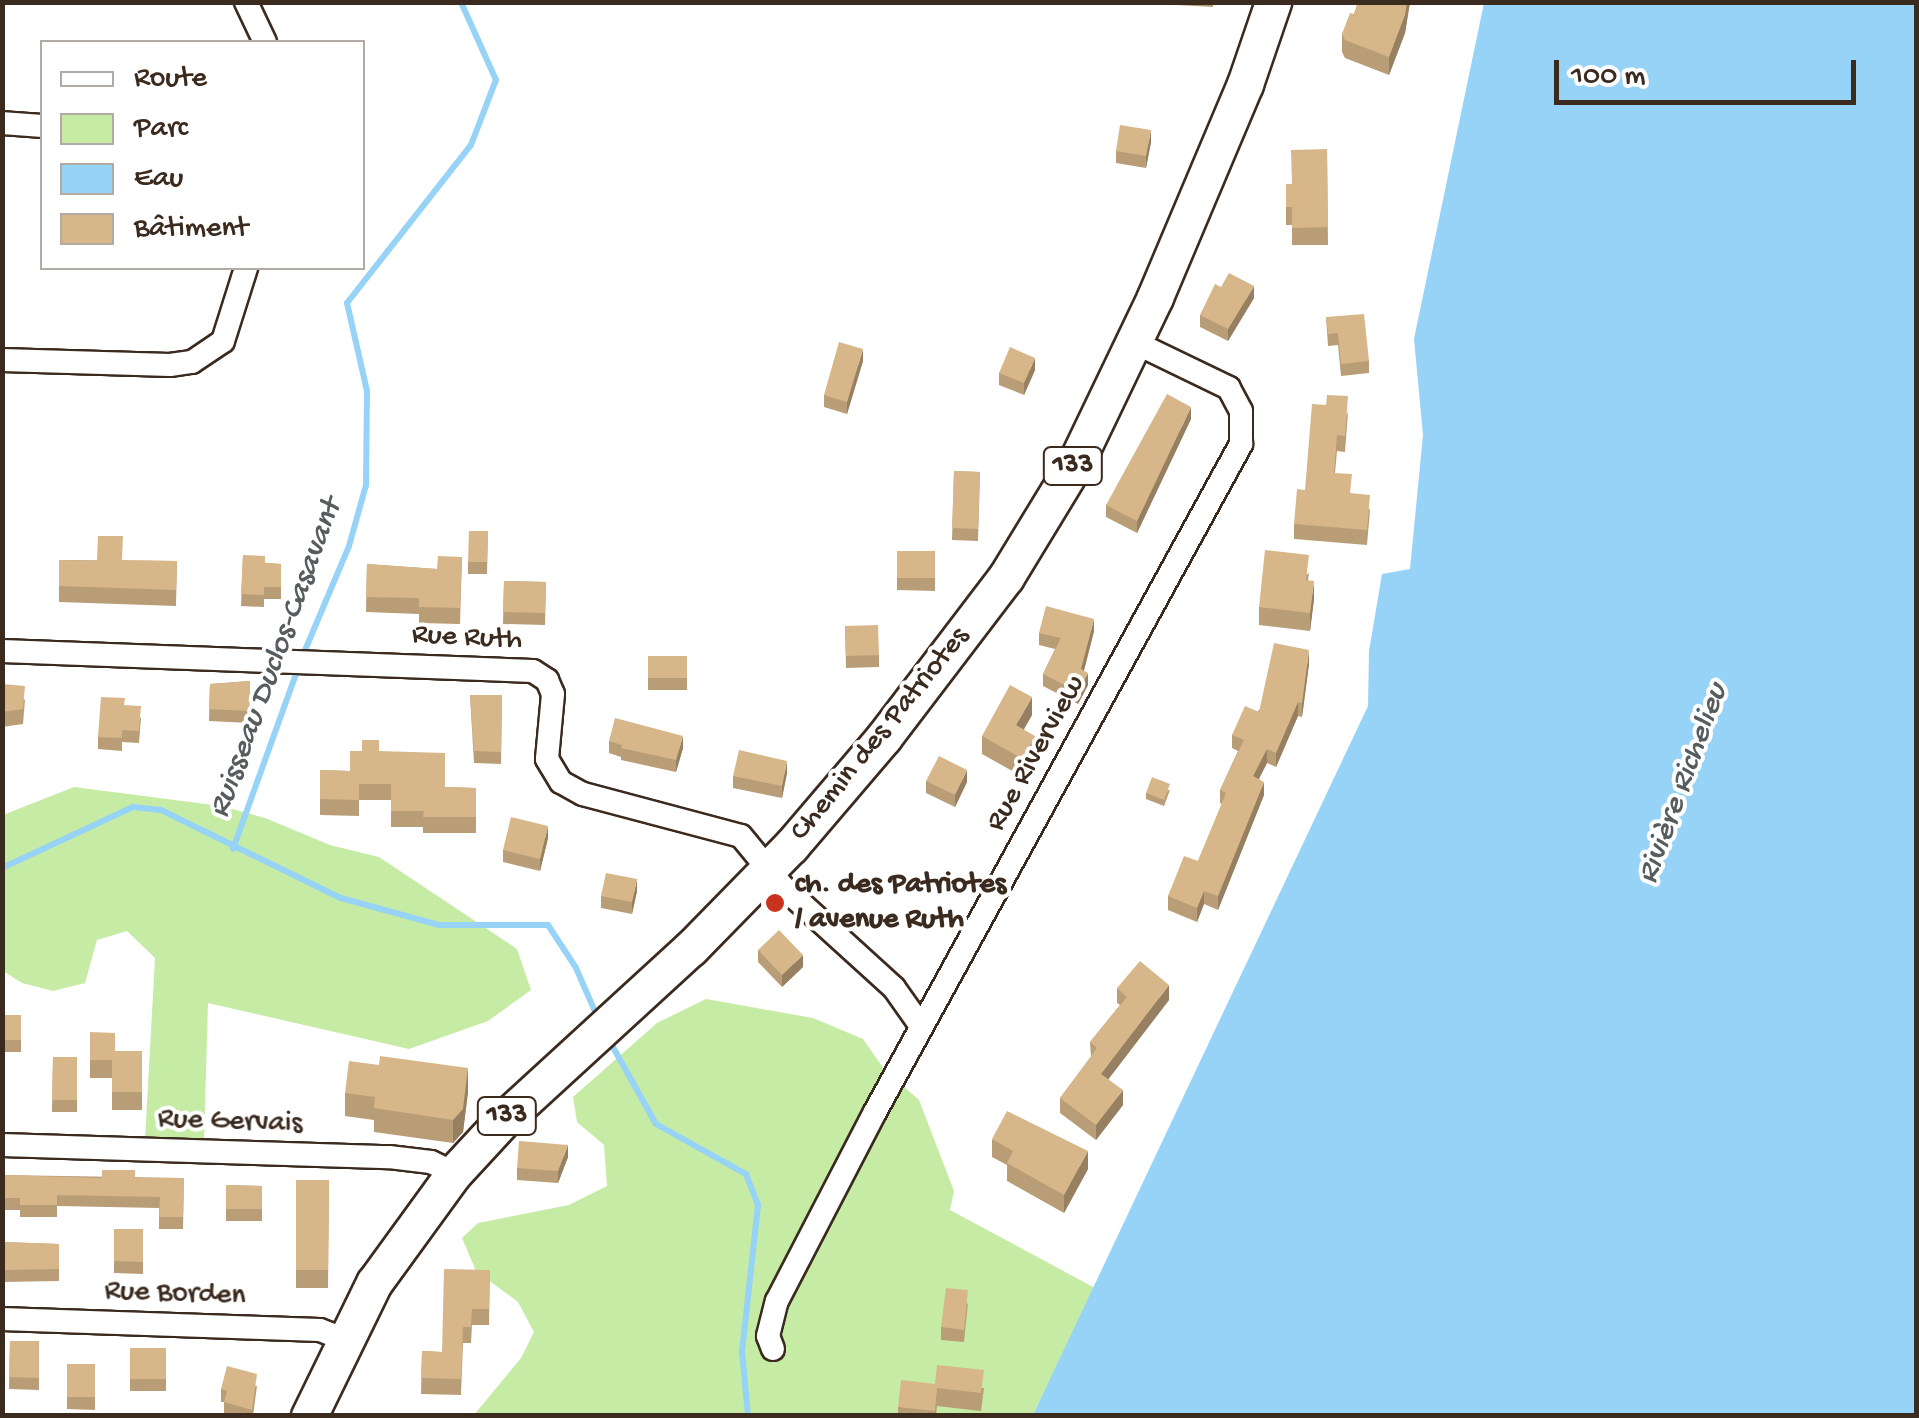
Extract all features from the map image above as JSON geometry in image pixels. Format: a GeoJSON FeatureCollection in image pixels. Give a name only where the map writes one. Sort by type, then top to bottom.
{"type":"FeatureCollection","features":[{"type":"Feature","properties":{"kind":"main road","name":"Chemin des Patriotes"},"geometry":{"type":"LineString","coordinates":[[309,1416],[343,1339],[390,1258],[454,1173],[503,1120],[770,869],[850,778],[986,604],[1077,460],[1134,342],[1227,128],[1273,2]]}},
{"type":"Feature","properties":{"kind":"street"},"geometry":{"type":"LineString","coordinates":[[246,2],[264,40]]}},
{"type":"Feature","properties":{"kind":"street"},"geometry":{"type":"LineString","coordinates":[[2,123],[40,126]]}},
{"type":"Feature","properties":{"kind":"street"},"geometry":{"type":"LineString","coordinates":[[2,360],[170,366],[192,362],[223,340],[245,270]]}},
{"type":"Feature","properties":{"kind":"street","name":"Rue Riverview"},"geometry":{"type":"LineString","coordinates":[[773,1349],[768,1336],[777,1301],[921,1026],[1241,444],[1241,411],[1229,388],[1134,342]]}},
{"type":"Feature","properties":{"kind":"street","name":"Rue Ruth"},"geometry":{"type":"LineString","coordinates":[[2,651],[533,670],[547,680],[553,694],[548,760],[561,782],[583,794],[741,836],[783,887],[887,981],[921,1026]]}},
{"type":"Feature","properties":{"kind":"street","name":"Rue Gervais"},"geometry":{"type":"LineString","coordinates":[[2,1145],[389,1157],[431,1162],[454,1173]]}},
{"type":"Feature","properties":{"kind":"street","name":"Rue Borden"},"geometry":{"type":"LineString","coordinates":[[2,1319],[320,1330],[343,1339]]}},
{"type":"Feature","properties":{"kind":"green space"},"geometry":{"type":"Polygon","coordinates":[[[74,787],[221,806],[265,818],[330,845],[379,857],[517,949],[531,990],[488,1021],[409,1049],[208,1003],[204,1142],[145,1139],[155,958],[127,931],[97,940],[85,983],[53,991],[22,983],[3,971],[3,815],[74,787]]]}},
{"type":"Feature","properties":{"kind":"green space"},"geometry":{"type":"Polygon","coordinates":[[[706,999],[813,1018],[863,1039],[884,1069],[919,1100],[954,1191],[950,1210],[1095,1288],[1033,1415],[474,1415],[521,1358],[534,1332],[518,1302],[476,1271],[462,1238],[478,1223],[569,1205],[607,1186],[604,1145],[577,1122],[573,1097],[657,1023],[706,999]]]}},
{"type":"Feature","properties":{"kind":"water","name":"Rivière Richelieu"},"geometry":{"type":"Polygon","coordinates":[[[1484,3],[1916,3],[1916,1415],[1033,1415],[1368,706],[1369,651],[1382,574],[1410,569],[1423,435],[1414,339],[1484,3]]]}},
{"type":"Feature","properties":{"kind":"building"},"geometry":{"type":"Polygon","coordinates":[[[1358,2],[1407,2],[1389,57],[1345,40],[1342,34],[1358,2]]]}},
{"type":"Feature","properties":{"kind":"building"},"geometry":{"type":"Polygon","coordinates":[[[1120,125],[1151,130],[1146,156],[1116,151],[1120,125]]]}},
{"type":"Feature","properties":{"kind":"building"},"geometry":{"type":"Polygon","coordinates":[[[1327,149],[1328,227],[1292,228],[1292,207],[1286,207],[1286,184],[1292,184],[1291,150],[1327,149]]]}},
{"type":"Feature","properties":{"kind":"building"},"geometry":{"type":"Polygon","coordinates":[[[1229,273],[1254,286],[1228,329],[1200,315],[1215,284],[1221,287],[1229,273]]]}},
{"type":"Feature","properties":{"kind":"building"},"geometry":{"type":"Polygon","coordinates":[[[1364,314],[1369,361],[1341,364],[1338,333],[1328,334],[1326,317],[1364,314]]]}},
{"type":"Feature","properties":{"kind":"building"},"geometry":{"type":"Polygon","coordinates":[[[839,342],[863,349],[847,402],[824,395],[839,342]]]}},
{"type":"Feature","properties":{"kind":"building"},"geometry":{"type":"Polygon","coordinates":[[[1010,347],[1035,358],[1024,383],[999,373],[1010,347]]]}},
{"type":"Feature","properties":{"kind":"building"},"geometry":{"type":"Polygon","coordinates":[[[1167,394],[1191,407],[1137,521],[1106,505],[1167,394]]]}},
{"type":"Feature","properties":{"kind":"building"},"geometry":{"type":"Polygon","coordinates":[[[1327,395],[1348,396],[1345,436],[1337,435],[1334,473],[1352,474],[1350,493],[1370,495],[1367,530],[1294,524],[1297,489],[1305,490],[1312,404],[1326,405],[1327,395]]]}},
{"type":"Feature","properties":{"kind":"building"},"geometry":{"type":"Polygon","coordinates":[[[954,471],[980,472],[978,529],[952,528],[954,471]]]}},
{"type":"Feature","properties":{"kind":"building"},"geometry":{"type":"Polygon","coordinates":[[[469,531],[488,531],[487,562],[468,562],[469,531]]]}},
{"type":"Feature","properties":{"kind":"building"},"geometry":{"type":"Polygon","coordinates":[[[98,536],[123,536],[122,560],[177,561],[176,590],[59,586],[59,560],[97,561],[98,536]]]}},
{"type":"Feature","properties":{"kind":"building"},"geometry":{"type":"Polygon","coordinates":[[[1265,550],[1309,555],[1306,580],[1314,581],[1310,613],[1259,607],[1265,550]]]}},
{"type":"Feature","properties":{"kind":"building"},"geometry":{"type":"Polygon","coordinates":[[[897,551],[935,551],[935,578],[897,578],[897,551]]]}},
{"type":"Feature","properties":{"kind":"building"},"geometry":{"type":"Polygon","coordinates":[[[243,555],[265,556],[265,563],[281,564],[281,587],[264,587],[264,595],[241,594],[243,555]]]}},
{"type":"Feature","properties":{"kind":"building"},"geometry":{"type":"Polygon","coordinates":[[[438,556],[462,557],[460,608],[419,607],[419,598],[366,597],[367,564],[437,569],[438,556]]]}},
{"type":"Feature","properties":{"kind":"building"},"geometry":{"type":"Polygon","coordinates":[[[504,581],[546,582],[545,613],[503,612],[504,581]]]}},
{"type":"Feature","properties":{"kind":"building"},"geometry":{"type":"Polygon","coordinates":[[[1046,606],[1094,619],[1081,669],[1088,673],[1078,692],[1043,674],[1061,638],[1039,633],[1046,606]]]}},
{"type":"Feature","properties":{"kind":"building"},"geometry":{"type":"Polygon","coordinates":[[[878,625],[879,655],[846,656],[845,626],[878,625]]]}},
{"type":"Feature","properties":{"kind":"building"},"geometry":{"type":"Polygon","coordinates":[[[1274,643],[1309,650],[1302,703],[1298,702],[1276,753],[1267,749],[1253,776],[1264,782],[1218,896],[1204,891],[1197,908],[1168,896],[1184,856],[1198,861],[1226,793],[1220,790],[1244,740],[1232,735],[1245,706],[1259,712],[1274,643]]]}},
{"type":"Feature","properties":{"kind":"building"},"geometry":{"type":"Polygon","coordinates":[[[648,656],[687,656],[687,678],[648,678],[648,656]]]}},
{"type":"Feature","properties":{"kind":"building"},"geometry":{"type":"Polygon","coordinates":[[[250,681],[249,711],[209,709],[210,684],[250,681]]]}},
{"type":"Feature","properties":{"kind":"building"},"geometry":{"type":"Polygon","coordinates":[[[2,684],[25,686],[23,709],[2,712],[2,684]]]}},
{"type":"Feature","properties":{"kind":"building"},"geometry":{"type":"Polygon","coordinates":[[[1010,685],[1032,697],[1016,725],[1035,736],[1023,759],[982,736],[1010,685]]]}},
{"type":"Feature","properties":{"kind":"building"},"geometry":{"type":"Polygon","coordinates":[[[470,695],[502,695],[501,752],[474,751],[470,695]]]}},
{"type":"Feature","properties":{"kind":"building"},"geometry":{"type":"Polygon","coordinates":[[[101,697],[125,698],[124,705],[141,706],[139,731],[122,730],[122,738],[98,737],[101,697]]]}},
{"type":"Feature","properties":{"kind":"building"},"geometry":{"type":"Polygon","coordinates":[[[615,718],[683,736],[676,760],[621,748],[622,745],[609,741],[615,718]]]}},
{"type":"Feature","properties":{"kind":"building"},"geometry":{"type":"Polygon","coordinates":[[[362,740],[379,740],[379,751],[445,753],[445,787],[476,788],[476,817],[423,817],[424,811],[391,811],[391,784],[359,784],[359,800],[320,799],[320,770],[350,771],[350,751],[362,751],[362,740]]]}},
{"type":"Feature","properties":{"kind":"building"},"geometry":{"type":"Polygon","coordinates":[[[739,750],[787,761],[782,786],[733,776],[739,750]]]}},
{"type":"Feature","properties":{"kind":"building"},"geometry":{"type":"Polygon","coordinates":[[[939,756],[967,770],[955,795],[926,781],[939,756]]]}},
{"type":"Feature","properties":{"kind":"building"},"geometry":{"type":"Polygon","coordinates":[[[1152,777],[1170,784],[1164,800],[1146,793],[1152,777]]]}},
{"type":"Feature","properties":{"kind":"building"},"geometry":{"type":"Polygon","coordinates":[[[511,817],[548,826],[540,859],[503,850],[511,817]]]}},
{"type":"Feature","properties":{"kind":"building"},"geometry":{"type":"Polygon","coordinates":[[[606,873],[637,879],[632,902],[601,896],[606,873]]]}},
{"type":"Feature","properties":{"kind":"building"},"geometry":{"type":"Polygon","coordinates":[[[779,930],[803,955],[782,975],[758,950],[779,930]]]}},
{"type":"Feature","properties":{"kind":"building"},"geometry":{"type":"Polygon","coordinates":[[[1140,961],[1169,985],[1101,1074],[1123,1090],[1096,1125],[1060,1098],[1097,1048],[1090,1042],[1127,997],[1117,988],[1140,961]]]}},
{"type":"Feature","properties":{"kind":"building"},"geometry":{"type":"Polygon","coordinates":[[[2,1015],[21,1015],[21,1040],[2,1040],[2,1015]]]}},
{"type":"Feature","properties":{"kind":"building"},"geometry":{"type":"Polygon","coordinates":[[[90,1032],[115,1033],[115,1051],[142,1051],[142,1092],[112,1092],[112,1060],[90,1060],[90,1032]]]}},
{"type":"Feature","properties":{"kind":"building"},"geometry":{"type":"Polygon","coordinates":[[[380,1056],[468,1068],[463,1109],[453,1120],[374,1108],[375,1097],[345,1093],[349,1061],[379,1065],[380,1056]]]}},
{"type":"Feature","properties":{"kind":"building"},"geometry":{"type":"Polygon","coordinates":[[[53,1057],[77,1057],[77,1100],[52,1100],[53,1057]]]}},
{"type":"Feature","properties":{"kind":"building"},"geometry":{"type":"Polygon","coordinates":[[[1007,1111],[1088,1151],[1064,1195],[1007,1163],[1013,1151],[992,1139],[1007,1111]]]}},
{"type":"Feature","properties":{"kind":"building"},"geometry":{"type":"Polygon","coordinates":[[[519,1141],[568,1145],[558,1171],[517,1168],[519,1141]]]}},
{"type":"Feature","properties":{"kind":"building"},"geometry":{"type":"Polygon","coordinates":[[[102,1170],[135,1170],[135,1178],[184,1178],[183,1217],[159,1217],[160,1197],[57,1195],[57,1205],[20,1205],[20,1198],[2,1198],[2,1175],[102,1178],[102,1170]]]}},
{"type":"Feature","properties":{"kind":"building"},"geometry":{"type":"Polygon","coordinates":[[[296,1180],[329,1180],[328,1270],[296,1270],[296,1180]]]}},
{"type":"Feature","properties":{"kind":"building"},"geometry":{"type":"Polygon","coordinates":[[[226,1185],[262,1186],[262,1209],[226,1209],[226,1185]]]}},
{"type":"Feature","properties":{"kind":"building"},"geometry":{"type":"Polygon","coordinates":[[[114,1229],[143,1229],[143,1262],[114,1261],[114,1229]]]}},
{"type":"Feature","properties":{"kind":"building"},"geometry":{"type":"Polygon","coordinates":[[[2,1242],[59,1244],[59,1269],[2,1270],[2,1242]]]}},
{"type":"Feature","properties":{"kind":"building"},"geometry":{"type":"Polygon","coordinates":[[[444,1269],[490,1270],[489,1309],[472,1309],[471,1327],[463,1327],[461,1379],[421,1378],[422,1351],[442,1352],[444,1269]]]}},
{"type":"Feature","properties":{"kind":"building"},"geometry":{"type":"Polygon","coordinates":[[[946,1288],[968,1290],[964,1330],[941,1327],[946,1288]]]}},
{"type":"Feature","properties":{"kind":"building"},"geometry":{"type":"Polygon","coordinates":[[[10,1341],[39,1341],[39,1378],[9,1377],[10,1341]]]}},
{"type":"Feature","properties":{"kind":"building"},"geometry":{"type":"Polygon","coordinates":[[[130,1348],[166,1348],[166,1379],[130,1379],[130,1348]]]}},
{"type":"Feature","properties":{"kind":"building"},"geometry":{"type":"Polygon","coordinates":[[[67,1364],[95,1364],[95,1397],[67,1397],[67,1364]]]}},
{"type":"Feature","properties":{"kind":"building"},"geometry":{"type":"Polygon","coordinates":[[[937,1365],[984,1370],[981,1393],[937,1388],[935,1411],[898,1407],[901,1380],[935,1384],[937,1365]]]}},
{"type":"Feature","properties":{"kind":"building"},"geometry":{"type":"Polygon","coordinates":[[[227,1366],[257,1374],[252,1410],[224,1402],[227,1391],[221,1389],[227,1366]]]}},
{"type":"Feature","properties":{"kind":"waterway","name":"Ruisseau Duclos-Casavant"},"geometry":{"type":"LineString","coordinates":[[303,655],[349,546],[366,485],[367,391],[347,303],[471,145],[496,80],[461,2]]}},
{"type":"Feature","properties":{"kind":"waterway","name":"Ruisseau Duclos-Casavant"},"geometry":{"type":"LineString","coordinates":[[233,849],[299,666]]}},
{"type":"Feature","properties":{"kind":"waterway"},"geometry":{"type":"LineString","coordinates":[[2,868],[133,807],[161,810],[341,898],[439,925],[548,925],[576,968],[597,1016]]}},
{"type":"Feature","properties":{"kind":"waterway"},"geometry":{"type":"LineString","coordinates":[[609,1040],[656,1124],[746,1174],[758,1205],[742,1352],[748,1416]]}},
{"type":"Feature","properties":{"kind":"place","name":"ch. des Patriotes / avenue Ruth"},"geometry":{"type":"Point","coordinates":[775,903]}}]}
